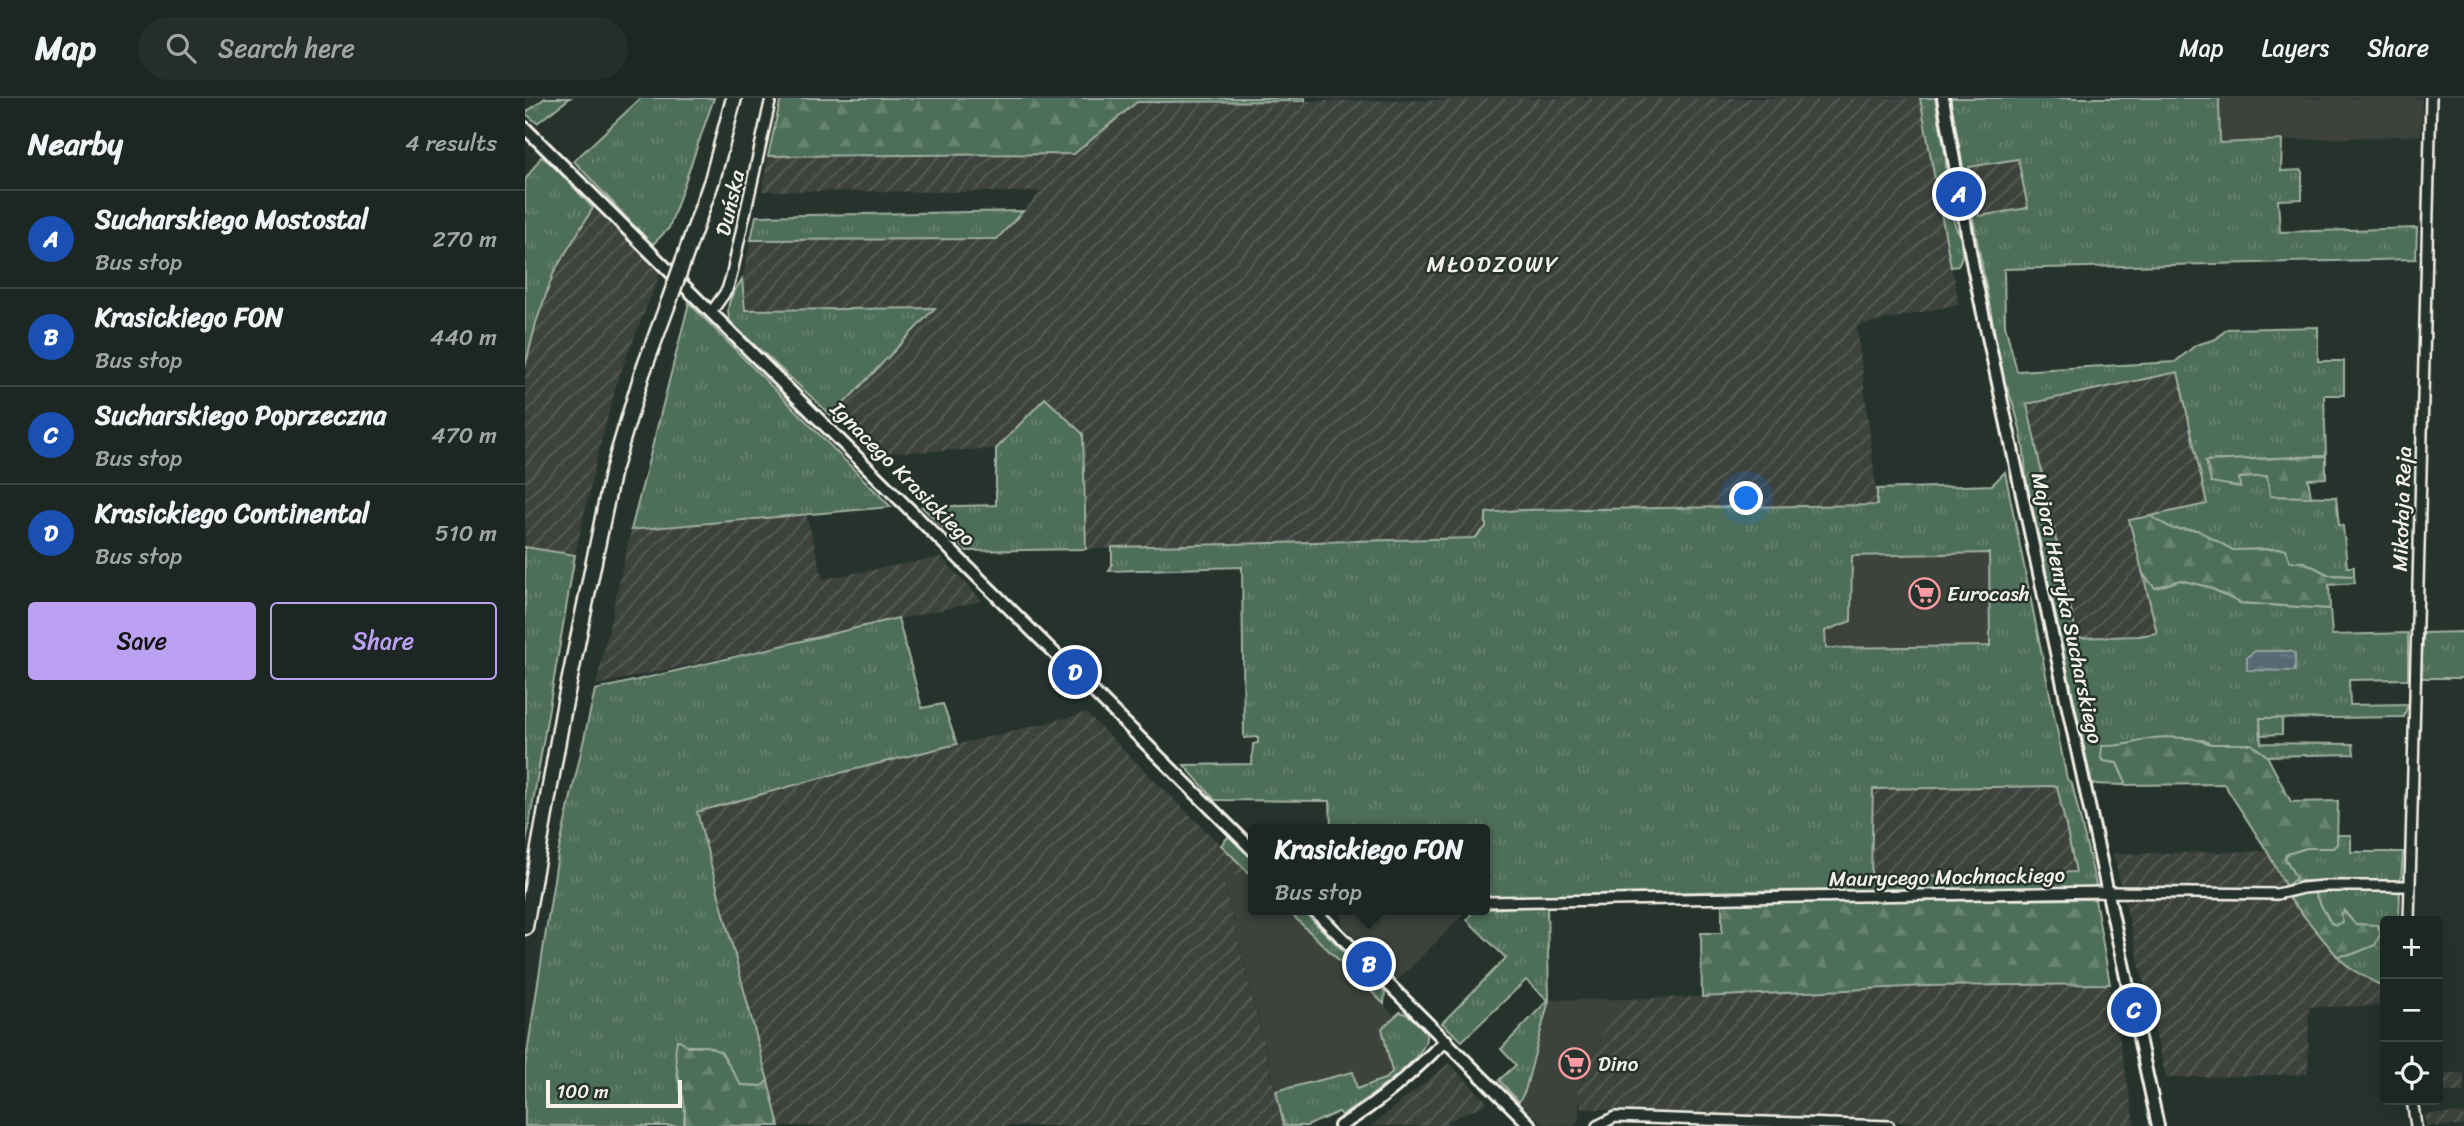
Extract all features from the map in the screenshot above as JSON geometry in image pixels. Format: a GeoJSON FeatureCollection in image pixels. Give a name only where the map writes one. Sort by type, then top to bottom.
{"type":"FeatureCollection","features":[{"type":"Feature","properties":{"kind":"main road"},"geometry":{"type":"LineString","coordinates":[[525,927],[569,680],[612,474],[642,374],[712,180],[734,98]]}},
{"type":"Feature","properties":{"kind":"street","name":"Duńska"},"geometry":{"type":"LineString","coordinates":[[712,311],[721,301],[731,277],[771,98]]}},
{"type":"Feature","properties":{"kind":"street","name":"Majora Henryka Sucharskiego"},"geometry":{"type":"LineString","coordinates":[[1943,98],[1973,267],[2158,1126]]}},
{"type":"Feature","properties":{"kind":"street","name":"Mikołaja Reja"},"geometry":{"type":"LineString","coordinates":[[2409,916],[2431,98]]}},
{"type":"Feature","properties":{"kind":"street","name":"Ignacego Krasickiego"},"geometry":{"type":"LineString","coordinates":[[525,128],[1248,843]]}},
{"type":"Feature","properties":{"kind":"street","name":"Maurycego Mochnackiego"},"geometry":{"type":"LineString","coordinates":[[1490,902],[2109,892],[2277,894],[2324,886],[2410,886]]}},
{"type":"Feature","properties":{"kind":"street"},"geometry":{"type":"LineString","coordinates":[[1320,915],[1531,1126]]}},
{"type":"Feature","properties":{"kind":"street"},"geometry":{"type":"LineString","coordinates":[[1340,1126],[1364,1112],[1389,1092],[1446,1040]]}},
{"type":"Feature","properties":{"kind":"street"},"geometry":{"type":"LineString","coordinates":[[2414,1105],[2416,1126]]}},
{"type":"Feature","properties":{"kind":"street"},"geometry":{"type":"LineString","coordinates":[[1597,1126],[1621,1117],[1889,1126]]}},
{"type":"Feature","properties":{"kind":"shaded area"},"geometry":{"type":"Polygon","coordinates":[[[1455,98],[1920,98],[1959,304],[1857,326],[1878,505],[1520,510],[1487,513],[1486,527],[1475,538],[1086,549],[1083,434],[1046,399],[996,449],[867,453],[832,416],[934,308],[745,310],[742,279],[751,240],[997,239],[1041,192],[762,191],[768,156],[1074,154],[1137,102],[1455,98]]]}},
{"type":"Feature","properties":{"kind":"shaded area"},"geometry":{"type":"Polygon","coordinates":[[[2219,98],[2422,98],[2421,135],[2220,143],[2219,98]]]}},
{"type":"Feature","properties":{"kind":"shaded area"},"geometry":{"type":"Polygon","coordinates":[[[2018,159],[2028,208],[1979,216],[1969,167],[2018,159]]]}},
{"type":"Feature","properties":{"kind":"shaded area"},"geometry":{"type":"Polygon","coordinates":[[[593,208],[661,271],[617,381],[575,555],[525,547],[525,367],[536,323],[554,272],[593,208]]]}},
{"type":"Feature","properties":{"kind":"shaded area"},"geometry":{"type":"Polygon","coordinates":[[[2178,372],[2207,504],[2129,521],[2157,633],[2148,636],[2077,638],[2027,403],[2178,372]]]}},
{"type":"Feature","properties":{"kind":"shaded area"},"geometry":{"type":"Polygon","coordinates":[[[806,514],[823,579],[941,557],[982,601],[596,685],[631,530],[806,514]]]}},
{"type":"Feature","properties":{"kind":"shaded area"},"geometry":{"type":"Polygon","coordinates":[[[1989,553],[1990,646],[1826,648],[1825,631],[1851,620],[1851,555],[1989,553]]]}},
{"type":"Feature","properties":{"kind":"shaded area"},"geometry":{"type":"Polygon","coordinates":[[[1086,713],[1247,871],[1223,879],[1284,1126],[779,1126],[697,812],[828,776],[1086,713]]]}},
{"type":"Feature","properties":{"kind":"shaded area"},"geometry":{"type":"Polygon","coordinates":[[[2057,786],[2076,872],[1871,877],[1872,789],[2057,786]]]}},
{"type":"Feature","properties":{"kind":"shaded area"},"geometry":{"type":"Polygon","coordinates":[[[2267,851],[2286,887],[2121,886],[2113,854],[2267,851]]]}},
{"type":"Feature","properties":{"kind":"shaded area"},"geometry":{"type":"Polygon","coordinates":[[[1247,871],[1248,915],[1292,915],[1394,1015],[1382,1028],[1392,1072],[1387,1078],[1357,1089],[1353,1072],[1276,1091],[1223,878],[1247,871]]]}},
{"type":"Feature","properties":{"kind":"shaded area"},"geometry":{"type":"Polygon","coordinates":[[[2124,898],[2289,898],[2337,956],[2351,969],[2380,985],[2380,1006],[2309,1007],[2308,1074],[2166,1078],[2124,898]]]}},
{"type":"Feature","properties":{"kind":"shaded area"},"geometry":{"type":"Polygon","coordinates":[[[1341,915],[1463,915],[1398,980],[1343,926],[1341,915]]]}},
{"type":"Feature","properties":{"kind":"shaded area"},"geometry":{"type":"Polygon","coordinates":[[[2110,984],[2135,1126],[1943,1126],[1885,1120],[1707,1116],[1581,1108],[1579,1100],[1582,1094],[1577,1092],[1615,1004],[1626,999],[1927,986],[2110,984]]]}},
{"type":"Feature","properties":{"kind":"shaded area"},"geometry":{"type":"Polygon","coordinates":[[[1626,999],[1615,1004],[1577,1091],[1582,1094],[1575,1126],[1543,1124],[1519,1102],[1525,1091],[1549,1000],[1626,999]]]}},
{"type":"Feature","properties":{"kind":"shaded area"},"geometry":{"type":"Polygon","coordinates":[[[1449,1063],[1488,1103],[1446,1122],[1448,1126],[1371,1126],[1449,1063]]]}},
{"type":"Feature","properties":{"kind":"shaded area"},"geometry":{"type":"Polygon","coordinates":[[[2443,1073],[2464,1073],[2464,1092],[2443,1092],[2443,1073]]]}},
{"type":"Feature","properties":{"kind":"shaded area"},"geometry":{"type":"Polygon","coordinates":[[[2464,1113],[2464,1126],[2426,1126],[2425,1114],[2464,1113]]]}},
{"type":"Feature","properties":{"kind":"green space"},"geometry":{"type":"Polygon","coordinates":[[[545,98],[570,98],[537,123],[525,113],[545,98]]]}},
{"type":"Feature","properties":{"kind":"green space"},"geometry":{"type":"Polygon","coordinates":[[[641,98],[714,98],[669,228],[652,245],[574,161],[641,98]]]}},
{"type":"Feature","properties":{"kind":"green space"},"geometry":{"type":"Polygon","coordinates":[[[781,98],[1305,98],[1305,101],[1137,102],[1074,154],[768,156],[781,98]]]}},
{"type":"Feature","properties":{"kind":"green space"},"geometry":{"type":"Polygon","coordinates":[[[1920,98],[1935,98],[1946,159],[1946,184],[1951,214],[1961,240],[1962,256],[1958,266],[1951,267],[1920,98]]]}},
{"type":"Feature","properties":{"kind":"green space"},"geometry":{"type":"Polygon","coordinates":[[[1950,98],[2219,98],[2220,143],[2282,140],[2281,171],[2302,170],[2302,199],[2278,200],[2280,232],[2417,228],[2416,259],[2004,269],[2005,325],[2017,371],[2175,362],[2196,345],[2216,339],[2227,329],[2318,327],[2318,361],[2344,361],[2344,395],[2324,395],[2326,456],[2206,461],[2240,486],[2239,478],[2267,476],[2271,496],[2336,497],[2339,525],[2343,526],[2347,567],[2354,567],[2354,576],[2329,575],[2304,562],[2290,562],[2285,549],[2233,550],[2197,530],[2173,529],[2150,516],[2207,504],[2178,372],[2027,404],[2077,638],[2157,633],[2143,574],[2156,588],[2180,580],[2209,587],[2240,603],[2330,609],[2332,635],[2408,633],[2408,679],[2349,680],[2350,705],[2408,704],[2404,717],[2260,719],[2261,743],[2353,744],[2354,754],[2267,756],[2251,744],[2211,744],[2203,740],[2125,744],[2118,746],[2104,761],[2117,763],[2125,781],[2124,785],[2092,784],[2026,478],[2020,428],[2004,381],[1950,98]],[[2018,159],[1969,167],[1979,216],[2028,208],[2018,159]]]}},
{"type":"Feature","properties":{"kind":"green space"},"geometry":{"type":"Polygon","coordinates":[[[541,157],[551,163],[593,208],[554,272],[536,323],[525,367],[525,180],[541,157]]]}},
{"type":"Feature","properties":{"kind":"green space"},"geometry":{"type":"Polygon","coordinates":[[[1023,211],[997,239],[751,240],[756,216],[1023,211]]]}},
{"type":"Feature","properties":{"kind":"green space"},"geometry":{"type":"Polygon","coordinates":[[[742,279],[745,310],[935,308],[832,416],[731,323],[729,306],[742,279]]]}},
{"type":"Feature","properties":{"kind":"green space"},"geometry":{"type":"Polygon","coordinates":[[[689,303],[891,507],[631,530],[689,303]]]}},
{"type":"Feature","properties":{"kind":"green space"},"geometry":{"type":"Polygon","coordinates":[[[1045,398],[1083,434],[1086,549],[967,551],[922,507],[996,505],[996,449],[1045,398]]]}},
{"type":"Feature","properties":{"kind":"green space"},"geometry":{"type":"Polygon","coordinates":[[[2326,456],[2326,478],[2308,479],[2311,497],[2270,496],[2267,476],[2239,478],[2240,487],[2211,482],[2206,461],[2326,456]]]}},
{"type":"Feature","properties":{"kind":"green space"},"geometry":{"type":"Polygon","coordinates":[[[2005,472],[2067,779],[2072,784],[2096,885],[2091,888],[1736,891],[1490,897],[1490,824],[1331,824],[1330,801],[1215,800],[1184,765],[1252,764],[1253,744],[1258,743],[1258,737],[1244,738],[1242,567],[1109,571],[1112,565],[1112,547],[1475,538],[1486,527],[1486,513],[1520,510],[1877,505],[1877,489],[1992,485],[2005,472]],[[1989,553],[1852,556],[1851,621],[1825,631],[1826,648],[1990,646],[1989,553]],[[2057,786],[1873,789],[1871,877],[2076,872],[2057,786]]]}},
{"type":"Feature","properties":{"kind":"green space"},"geometry":{"type":"Polygon","coordinates":[[[2150,516],[2173,529],[2197,530],[2233,550],[2286,549],[2290,562],[2304,562],[2329,575],[2354,576],[2355,583],[2329,585],[2330,609],[2240,603],[2209,587],[2180,580],[2155,588],[2143,574],[2129,520],[2150,516]]]}},
{"type":"Feature","properties":{"kind":"green space"},"geometry":{"type":"Polygon","coordinates":[[[525,547],[575,555],[525,849],[525,547]]]}},
{"type":"Feature","properties":{"kind":"green space"},"geometry":{"type":"Polygon","coordinates":[[[898,618],[922,708],[943,704],[957,744],[697,812],[768,1081],[762,1086],[741,1085],[707,1046],[676,1046],[678,1080],[685,1106],[684,1126],[525,1126],[525,1066],[558,854],[595,690],[898,618]]]}},
{"type":"Feature","properties":{"kind":"green space"},"geometry":{"type":"Polygon","coordinates":[[[2464,632],[2464,678],[2421,678],[2423,633],[2464,632]]]}},
{"type":"Feature","properties":{"kind":"green space"},"geometry":{"type":"Polygon","coordinates":[[[2260,718],[2282,718],[2282,734],[2261,735],[2260,718]]]}},
{"type":"Feature","properties":{"kind":"green space"},"geometry":{"type":"Polygon","coordinates":[[[2152,738],[2191,738],[2211,744],[2251,744],[2267,756],[2291,802],[2338,801],[2337,844],[2333,848],[2306,848],[2287,854],[2285,858],[2296,878],[2286,887],[2267,851],[2224,784],[2124,785],[2125,781],[2117,763],[2101,758],[2102,746],[2152,738]]]}},
{"type":"Feature","properties":{"kind":"green space"},"geometry":{"type":"Polygon","coordinates":[[[1230,835],[1248,852],[1248,872],[1221,845],[1230,835]]]}},
{"type":"Feature","properties":{"kind":"green space"},"geometry":{"type":"Polygon","coordinates":[[[2338,835],[2351,835],[2351,852],[2403,852],[2401,880],[2292,881],[2296,878],[2285,858],[2287,854],[2306,848],[2333,848],[2338,835]]]}},
{"type":"Feature","properties":{"kind":"green space"},"geometry":{"type":"Polygon","coordinates":[[[2313,891],[2400,892],[2399,916],[2380,916],[2380,985],[2351,969],[2337,956],[2353,954],[2375,945],[2371,926],[2355,924],[2344,911],[2344,922],[2336,925],[2331,923],[2313,891]]]}},
{"type":"Feature","properties":{"kind":"green space"},"geometry":{"type":"Polygon","coordinates":[[[2313,891],[2331,923],[2336,925],[2343,922],[2341,914],[2344,911],[2355,924],[2377,925],[2380,935],[2375,945],[2353,954],[2337,956],[2289,898],[2313,891]]]}},
{"type":"Feature","properties":{"kind":"green space"},"geometry":{"type":"Polygon","coordinates":[[[2095,899],[2110,984],[1927,986],[1702,997],[1701,933],[1722,933],[1722,903],[2095,899]]]}},
{"type":"Feature","properties":{"kind":"green space"},"geometry":{"type":"Polygon","coordinates":[[[1547,905],[1549,1000],[1525,1091],[1519,1102],[1499,1080],[1516,1065],[1501,1049],[1548,1000],[1526,980],[1462,1041],[1442,1023],[1506,958],[1467,920],[1470,915],[1490,915],[1490,909],[1547,905]]]}},
{"type":"Feature","properties":{"kind":"green space"},"geometry":{"type":"Polygon","coordinates":[[[1292,915],[1307,915],[1385,992],[1384,1004],[1292,915]]]}},
{"type":"Feature","properties":{"kind":"green space"},"geometry":{"type":"Polygon","coordinates":[[[1400,1012],[1414,1020],[1426,1036],[1423,1047],[1404,1069],[1342,1115],[1338,1112],[1307,1126],[1284,1126],[1276,1091],[1353,1072],[1357,1089],[1387,1078],[1392,1072],[1382,1028],[1400,1012]]]}},
{"type":"Feature","properties":{"kind":"green space"},"geometry":{"type":"Polygon","coordinates":[[[677,1040],[688,1047],[707,1046],[721,1052],[741,1085],[762,1086],[768,1081],[779,1126],[684,1126],[684,1105],[676,1062],[677,1040]]]}},
{"type":"Feature","properties":{"kind":"water"},"geometry":{"type":"Polygon","coordinates":[[[2255,651],[2290,651],[2295,654],[2295,671],[2247,670],[2247,657],[2255,651]]]}},
{"type":"Feature","properties":{"kind":"place","name":"Sucharskiego Mostostal"},"geometry":{"type":"Point","coordinates":[1959,194]}},
{"type":"Feature","properties":{"kind":"place","name":"Eurocash"},"geometry":{"type":"Point","coordinates":[1924,594]}},
{"type":"Feature","properties":{"kind":"place","name":"Krasickiego Continental"},"geometry":{"type":"Point","coordinates":[1075,672]}},
{"type":"Feature","properties":{"kind":"place","name":"Krasickiego FON"},"geometry":{"type":"Point","coordinates":[1369,964]}},
{"type":"Feature","properties":{"kind":"place","name":"Sucharskiego Poprzeczna"},"geometry":{"type":"Point","coordinates":[2134,1010]}},
{"type":"Feature","properties":{"kind":"place","name":"Dino"},"geometry":{"type":"Point","coordinates":[1575,1064]}},
{"type":"Feature","properties":{"kind":"district","name":"MŁODZOWY"},"geometry":{"type":"Point","coordinates":[1493,264]}}]}
